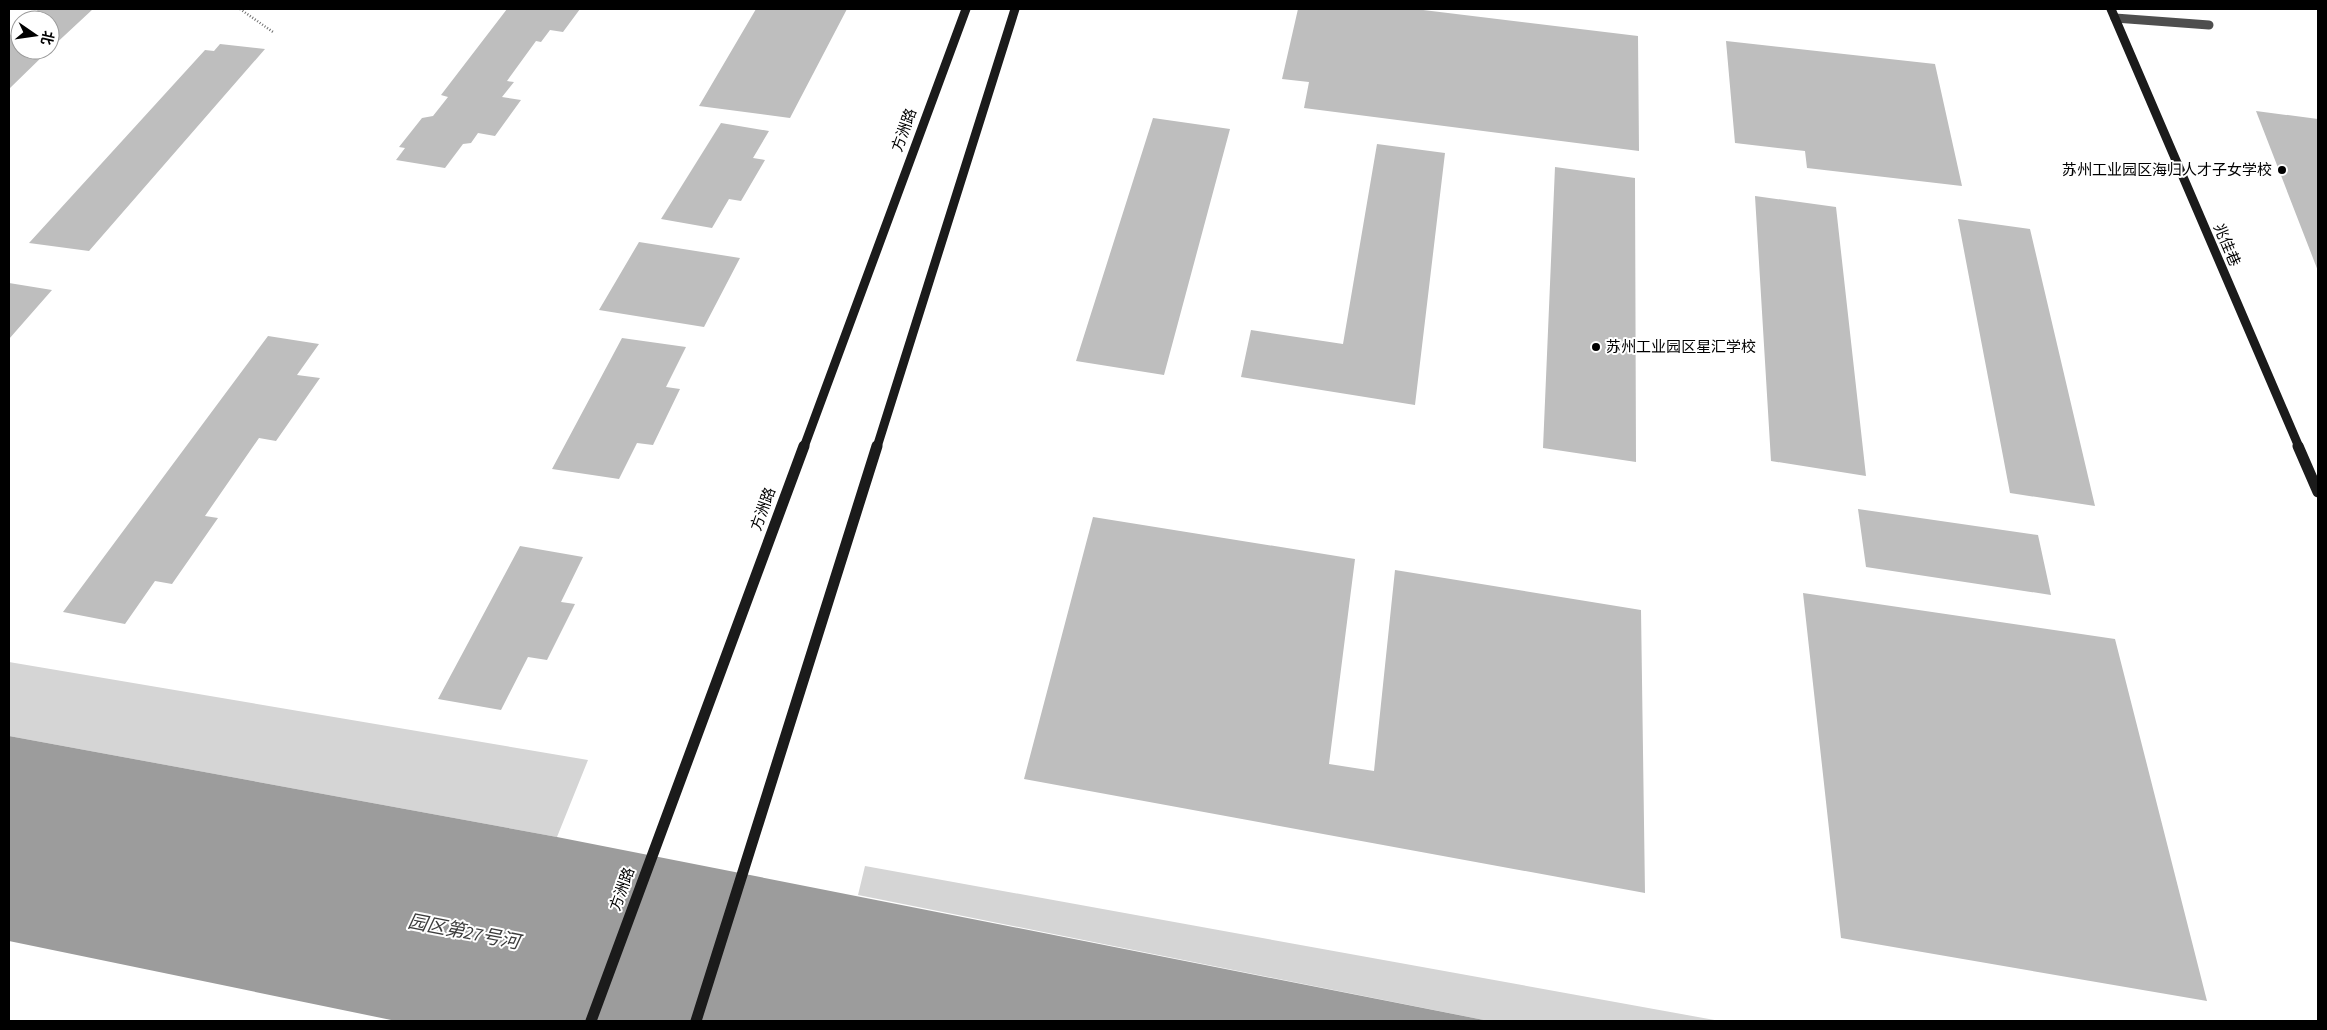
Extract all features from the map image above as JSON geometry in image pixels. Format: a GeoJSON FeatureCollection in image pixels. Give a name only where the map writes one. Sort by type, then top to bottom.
{"type":"FeatureCollection","features":[{"type":"Feature","properties":{"kind":"main road","name":"方洲路"},"geometry":{"type":"LineString","coordinates":[[591,1021],[966,9]]}},
{"type":"Feature","properties":{"kind":"main road"},"geometry":{"type":"LineString","coordinates":[[696,1021],[747,867],[1016,9]]}},
{"type":"Feature","properties":{"kind":"main road","name":"兆佳巷"},"geometry":{"type":"LineString","coordinates":[[2111,9],[2318,492]]}},
{"type":"Feature","properties":{"kind":"lane"},"geometry":{"type":"LineString","coordinates":[[2115,18],[2209,25]]}},
{"type":"Feature","properties":{"kind":"path"},"geometry":{"type":"LineString","coordinates":[[240,9],[273,32]]}},
{"type":"Feature","properties":{"kind":"shaded area"},"geometry":{"type":"Polygon","coordinates":[[[9,662],[588,760],[557,837],[9,736],[9,662]]]}},
{"type":"Feature","properties":{"kind":"shaded area"},"geometry":{"type":"Polygon","coordinates":[[[865,866],[1720,1021],[1489,1021],[858,895],[865,866]]]}},
{"type":"Feature","properties":{"kind":"water","name":"园区第27号河"},"geometry":{"type":"Polygon","coordinates":[[[9,736],[557,837],[1489,1021],[396,1021],[9,941],[9,736]]]}},
{"type":"Feature","properties":{"kind":"building"},"geometry":{"type":"Polygon","coordinates":[[[93,9],[60,40],[60,10],[38,10],[93,9]]]}},
{"type":"Feature","properties":{"kind":"building"},"geometry":{"type":"Polygon","coordinates":[[[507,9],[580,9],[563,32],[550,30],[541,42],[536,41],[507,81],[514,82],[502,97],[521,100],[495,136],[478,133],[471,143],[463,144],[445,168],[396,160],[405,148],[399,147],[422,118],[433,116],[448,97],[441,95],[507,9]]]}},
{"type":"Feature","properties":{"kind":"building"},"geometry":{"type":"Polygon","coordinates":[[[756,9],[847,9],[790,118],[699,106],[756,9]]]}},
{"type":"Feature","properties":{"kind":"building"},"geometry":{"type":"Polygon","coordinates":[[[1298,9],[1415,9],[1638,36],[1639,151],[1304,108],[1309,82],[1282,79],[1298,9]]]}},
{"type":"Feature","properties":{"kind":"building"},"geometry":{"type":"Polygon","coordinates":[[[9,36],[10,60],[39,60],[9,89],[9,36]]]}},
{"type":"Feature","properties":{"kind":"building"},"geometry":{"type":"Polygon","coordinates":[[[1726,41],[1935,64],[1962,186],[1807,168],[1805,151],[1735,143],[1726,41]]]}},
{"type":"Feature","properties":{"kind":"building"},"geometry":{"type":"Polygon","coordinates":[[[220,44],[265,49],[89,251],[29,243],[205,50],[214,51],[220,44]]]}},
{"type":"Feature","properties":{"kind":"building"},"geometry":{"type":"Polygon","coordinates":[[[2256,111],[2318,119],[2318,271],[2256,111]]]}},
{"type":"Feature","properties":{"kind":"building"},"geometry":{"type":"Polygon","coordinates":[[[1153,118],[1230,129],[1164,375],[1076,361],[1153,118]]]}},
{"type":"Feature","properties":{"kind":"building"},"geometry":{"type":"Polygon","coordinates":[[[721,123],[769,131],[753,158],[765,160],[741,201],[729,199],[712,228],[661,219],[721,123]]]}},
{"type":"Feature","properties":{"kind":"building"},"geometry":{"type":"Polygon","coordinates":[[[1377,144],[1445,153],[1415,405],[1241,377],[1251,330],[1343,344],[1377,144]]]}},
{"type":"Feature","properties":{"kind":"building"},"geometry":{"type":"Polygon","coordinates":[[[1555,167],[1635,178],[1636,462],[1543,448],[1555,167]]]}},
{"type":"Feature","properties":{"kind":"building"},"geometry":{"type":"Polygon","coordinates":[[[1755,196],[1836,207],[1866,476],[1771,461],[1755,196]]]}},
{"type":"Feature","properties":{"kind":"building"},"geometry":{"type":"Polygon","coordinates":[[[1958,219],[2030,229],[2095,506],[2010,493],[1958,219]]]}},
{"type":"Feature","properties":{"kind":"building"},"geometry":{"type":"Polygon","coordinates":[[[639,242],[740,258],[704,327],[599,310],[639,242]]]}},
{"type":"Feature","properties":{"kind":"building"},"geometry":{"type":"Polygon","coordinates":[[[9,283],[52,290],[9,339],[9,283]]]}},
{"type":"Feature","properties":{"kind":"building"},"geometry":{"type":"Polygon","coordinates":[[[268,336],[319,344],[297,375],[320,378],[276,441],[259,438],[205,516],[218,518],[172,584],[155,581],[125,624],[63,612],[268,336]]]}},
{"type":"Feature","properties":{"kind":"building"},"geometry":{"type":"Polygon","coordinates":[[[622,338],[686,347],[666,387],[680,389],[653,445],[637,443],[619,479],[552,469],[622,338]]]}},
{"type":"Feature","properties":{"kind":"building"},"geometry":{"type":"Polygon","coordinates":[[[1858,509],[2038,535],[2051,595],[1866,567],[1858,509]]]}},
{"type":"Feature","properties":{"kind":"building"},"geometry":{"type":"Polygon","coordinates":[[[1093,517],[1355,559],[1329,764],[1374,771],[1395,570],[1641,610],[1645,893],[1024,779],[1093,517]]]}},
{"type":"Feature","properties":{"kind":"building"},"geometry":{"type":"Polygon","coordinates":[[[520,546],[583,557],[561,602],[575,604],[547,660],[528,657],[501,710],[438,699],[520,546]]]}},
{"type":"Feature","properties":{"kind":"building"},"geometry":{"type":"Polygon","coordinates":[[[1803,593],[2115,639],[2207,1001],[1841,938],[1803,593]]]}},
{"type":"Feature","properties":{"kind":"place","name":"苏州工业园区海归人才子女学校"},"geometry":{"type":"Point","coordinates":[2282,170]}},
{"type":"Feature","properties":{"kind":"place","name":"苏州工业园区星汇学校"},"geometry":{"type":"Point","coordinates":[1596,347]}}]}
